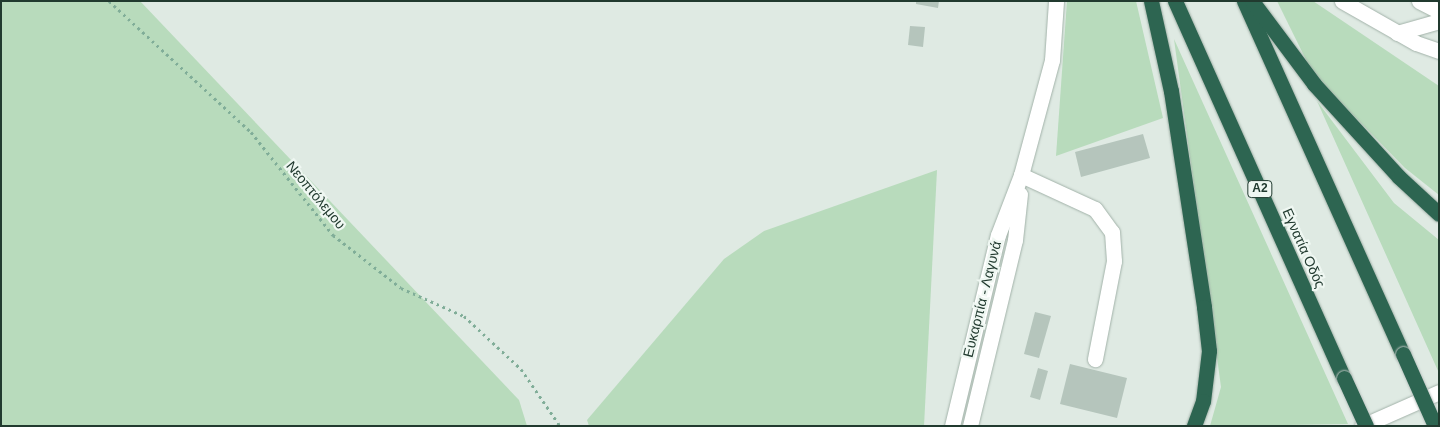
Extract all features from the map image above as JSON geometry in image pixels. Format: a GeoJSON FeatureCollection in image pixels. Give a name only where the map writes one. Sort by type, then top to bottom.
{"type":"FeatureCollection","features":[{"type":"Feature","properties":{"kind":"highway"},"geometry":{"type":"LineString","coordinates":[[1151,1],[1171,91],[1209,351],[1203,401],[1194,426]]}},
{"type":"Feature","properties":{"kind":"highway","name":"Εγνατία Οδός"},"geometry":{"type":"LineString","coordinates":[[1175,1],[1366,426]]}},
{"type":"Feature","properties":{"kind":"highway"},"geometry":{"type":"LineString","coordinates":[[1244,1],[1435,426]]}},
{"type":"Feature","properties":{"kind":"highway"},"geometry":{"type":"LineString","coordinates":[[1252,1],[1314,84],[1399,177],[1439,214]]}},
{"type":"Feature","properties":{"kind":"street","name":"Ευκαρπία - Λαγυνά"},"geometry":{"type":"LineString","coordinates":[[952,426],[998,235],[1021,175],[1052,60],[1056,1]]}},
{"type":"Feature","properties":{"kind":"street"},"geometry":{"type":"LineString","coordinates":[[1342,1],[1416,43],[1439,51]]}},
{"type":"Feature","properties":{"kind":"street"},"geometry":{"type":"LineString","coordinates":[[1419,1],[1439,10]]}},
{"type":"Feature","properties":{"kind":"street"},"geometry":{"type":"LineString","coordinates":[[1397,33],[1439,21]]}},
{"type":"Feature","properties":{"kind":"street"},"geometry":{"type":"LineString","coordinates":[[1416,43],[1439,60]]}},
{"type":"Feature","properties":{"kind":"street","name":"Ευκαρπία - Λαγυνά"},"geometry":{"type":"LineString","coordinates":[[970,426],[1015,240],[1021,175]]}},
{"type":"Feature","properties":{"kind":"street"},"geometry":{"type":"LineString","coordinates":[[1021,175],[1095,209],[1112,232],[1114,260],[1095,358]]}},
{"type":"Feature","properties":{"kind":"street"},"geometry":{"type":"LineString","coordinates":[[1362,426],[1439,392]]}},
{"type":"Feature","properties":{"kind":"street"},"geometry":{"type":"LineString","coordinates":[[1424,426],[1439,419]]}},
{"type":"Feature","properties":{"kind":"path","name":"Νεοπτόλεμου"},"geometry":{"type":"LineString","coordinates":[[109,1],[251,132],[333,235],[401,288],[464,316],[521,369],[560,426]]}},
{"type":"Feature","properties":{"kind":"green space"},"geometry":{"type":"Polygon","coordinates":[[[1,1],[140,1],[519,400],[527,426],[1,426],[1,1]]]}},
{"type":"Feature","properties":{"kind":"green space"},"geometry":{"type":"Polygon","coordinates":[[[1067,1],[1136,1],[1163,118],[1056,156],[1067,1]]]}},
{"type":"Feature","properties":{"kind":"green space"},"geometry":{"type":"Polygon","coordinates":[[[1277,1],[1313,1],[1439,86],[1439,195],[1405,168],[1313,74],[1277,1]]]}},
{"type":"Feature","properties":{"kind":"green space"},"geometry":{"type":"Polygon","coordinates":[[[1174,39],[1348,424],[1210,426],[1221,387],[1174,39]]]}},
{"type":"Feature","properties":{"kind":"green space"},"geometry":{"type":"Polygon","coordinates":[[[1317,101],[1394,203],[1439,240],[1439,373],[1317,101]]]}},
{"type":"Feature","properties":{"kind":"green space"},"geometry":{"type":"Polygon","coordinates":[[[937,170],[924,426],[589,426],[587,420],[724,259],[764,231],[937,170]]]}},
{"type":"Feature","properties":{"kind":"building"},"geometry":{"type":"Polygon","coordinates":[[[916,1],[939,1],[938,8],[916,4],[916,1]]]}},
{"type":"Feature","properties":{"kind":"building"},"geometry":{"type":"Polygon","coordinates":[[[910,26],[925,27],[923,47],[908,45],[910,26]]]}},
{"type":"Feature","properties":{"kind":"building"},"geometry":{"type":"Polygon","coordinates":[[[1143,134],[1150,158],[1081,177],[1075,152],[1143,134]]]}},
{"type":"Feature","properties":{"kind":"building"},"geometry":{"type":"Polygon","coordinates":[[[1035,312],[1051,316],[1039,358],[1024,354],[1035,312]]]}},
{"type":"Feature","properties":{"kind":"building"},"geometry":{"type":"Polygon","coordinates":[[[1070,364],[1127,378],[1117,418],[1060,404],[1070,364]]]}},
{"type":"Feature","properties":{"kind":"building"},"geometry":{"type":"Polygon","coordinates":[[[1038,368],[1048,371],[1040,400],[1030,397],[1038,368]]]}}]}
